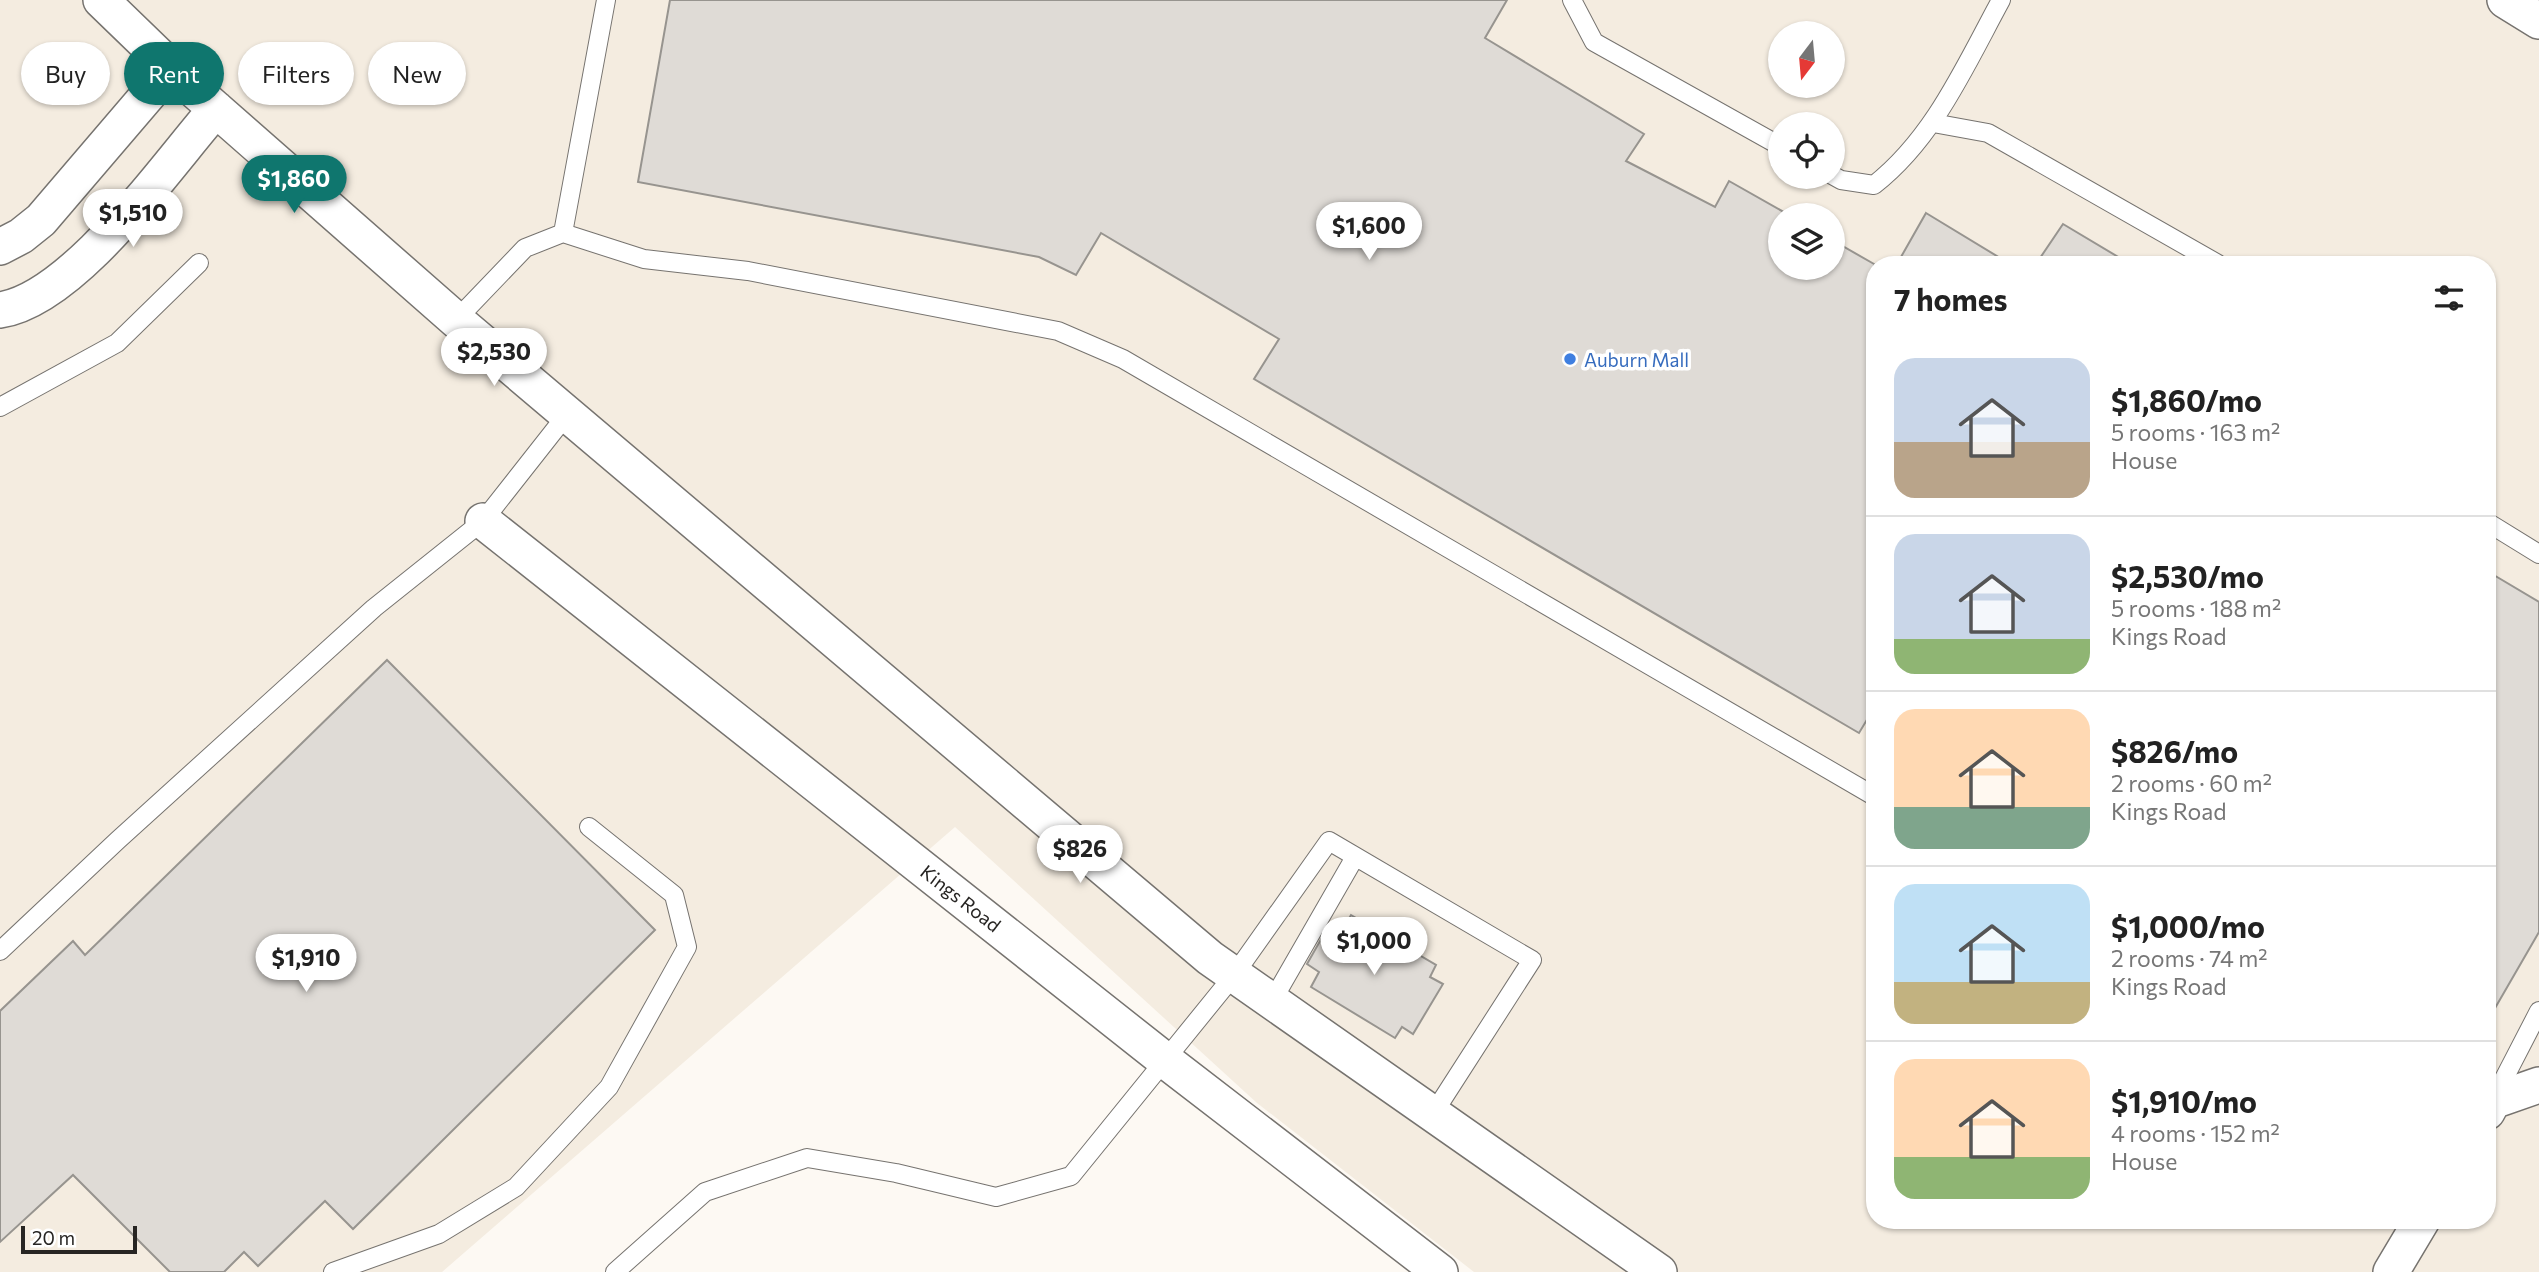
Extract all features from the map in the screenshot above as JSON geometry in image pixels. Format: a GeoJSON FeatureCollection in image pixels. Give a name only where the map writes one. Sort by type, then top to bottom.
{"type":"FeatureCollection","features":[{"type":"Feature","properties":{"kind":"street"},"geometry":{"type":"LineString","coordinates":[[101,0],[144,42]]}},
{"type":"Feature","properties":{"kind":"street"},"geometry":{"type":"LineString","coordinates":[[2505,0],[2539,21]]}},
{"type":"Feature","properties":{"kind":"street"},"geometry":{"type":"LineString","coordinates":[[0,247],[21,236],[41,220],[139,105]]}},
{"type":"Feature","properties":{"kind":"street"},"geometry":{"type":"LineString","coordinates":[[212,105],[456,320],[1200,951],[1659,1272]]}},
{"type":"Feature","properties":{"kind":"street"},"geometry":{"type":"LineString","coordinates":[[0,310],[10,308],[55,286],[92,254],[216,109]]}},
{"type":"Feature","properties":{"kind":"street","name":"Kings Road"},"geometry":{"type":"LineString","coordinates":[[483,521],[1166,1060],[1440,1272]]}},
{"type":"Feature","properties":{"kind":"street"},"geometry":{"type":"LineString","coordinates":[[2496,1101],[2539,1085]]}},
{"type":"Feature","properties":{"kind":"street"},"geometry":{"type":"LineString","coordinates":[[2390,1272],[2417,1229]]}},
{"type":"Feature","properties":{"kind":"lane"},"geometry":{"type":"LineString","coordinates":[[563,233],[606,0]]}},
{"type":"Feature","properties":{"kind":"lane"},"geometry":{"type":"LineString","coordinates":[[1572,0],[1594,42],[1768,139]]}},
{"type":"Feature","properties":{"kind":"lane"},"geometry":{"type":"LineString","coordinates":[[1845,181],[1874,186],[1895,168],[1933,123],[2001,0]]}},
{"type":"Feature","properties":{"kind":"lane"},"geometry":{"type":"LineString","coordinates":[[1933,123],[1988,133],[2204,256]]}},
{"type":"Feature","properties":{"kind":"lane"},"geometry":{"type":"LineString","coordinates":[[456,320],[525,248],[563,233],[644,260],[748,271],[1058,331],[1123,359],[1866,791]]}},
{"type":"Feature","properties":{"kind":"lane"},"geometry":{"type":"LineString","coordinates":[[0,407],[117,343],[199,262]]}},
{"type":"Feature","properties":{"kind":"lane"},"geometry":{"type":"LineString","coordinates":[[0,951],[127,831],[374,608],[483,521],[568,413]]}},
{"type":"Feature","properties":{"kind":"lane"},"geometry":{"type":"LineString","coordinates":[[2496,528],[2539,554]]}},
{"type":"Feature","properties":{"kind":"lane"},"geometry":{"type":"LineString","coordinates":[[332,1272],[439,1234],[516,1187],[610,1087],[687,947],[674,895],[589,827]]}},
{"type":"Feature","properties":{"kind":"lane"},"geometry":{"type":"LineString","coordinates":[[615,1272],[705,1192],[807,1158],[897,1173],[996,1197],[1071,1177],[1234,975],[1329,841],[1532,960],[1433,1114]]}},
{"type":"Feature","properties":{"kind":"lane"},"geometry":{"type":"LineString","coordinates":[[1271,1003],[1355,858]]}},
{"type":"Feature","properties":{"kind":"lane"},"geometry":{"type":"LineString","coordinates":[[2496,1091],[2539,1011]]}},
{"type":"Feature","properties":{"kind":"shaded area"},"geometry":{"type":"Polygon","coordinates":[[[0,0],[2539,0],[2539,1272],[1474,1272],[1257,1103],[955,827],[442,1272],[0,1272],[0,0]]]}},
{"type":"Feature","properties":{"kind":"building","name":"Auburn Mall"},"geometry":{"type":"Polygon","coordinates":[[[670,0],[1507,0],[1485,38],[1644,134],[1626,161],[1715,207],[1729,181],[1768,203],[1768,280],[1845,280],[1845,247],[1866,259],[1866,721],[1859,733],[1254,379],[1279,339],[1101,233],[1076,275],[1039,257],[638,182],[670,0]]]}},
{"type":"Feature","properties":{"kind":"building"},"geometry":{"type":"Polygon","coordinates":[[[1926,213],[1997,256],[1902,256],[1926,213]]]}},
{"type":"Feature","properties":{"kind":"building"},"geometry":{"type":"Polygon","coordinates":[[[2063,224],[2117,256],[2041,256],[2063,224]]]}},
{"type":"Feature","properties":{"kind":"building"},"geometry":{"type":"Polygon","coordinates":[[[2496,576],[2539,602],[2539,932],[2496,1006],[2496,576]]]}},
{"type":"Feature","properties":{"kind":"building"},"geometry":{"type":"Polygon","coordinates":[[[387,660],[655,930],[353,1229],[325,1201],[258,1266],[244,1252],[224,1272],[170,1272],[73,1175],[0,1242],[0,1011],[73,941],[85,955],[387,660]]]}},
{"type":"Feature","properties":{"kind":"building"},"geometry":{"type":"Polygon","coordinates":[[[1351,915],[1436,965],[1430,977],[1443,984],[1413,1034],[1402,1027],[1395,1038],[1311,987],[1319,972],[1307,964],[1328,927],[1340,934],[1351,915]]]}},
{"type":"Feature","properties":{"kind":"place","name":"Auburn Mall"},"geometry":{"type":"Point","coordinates":[1570,359]}}]}
